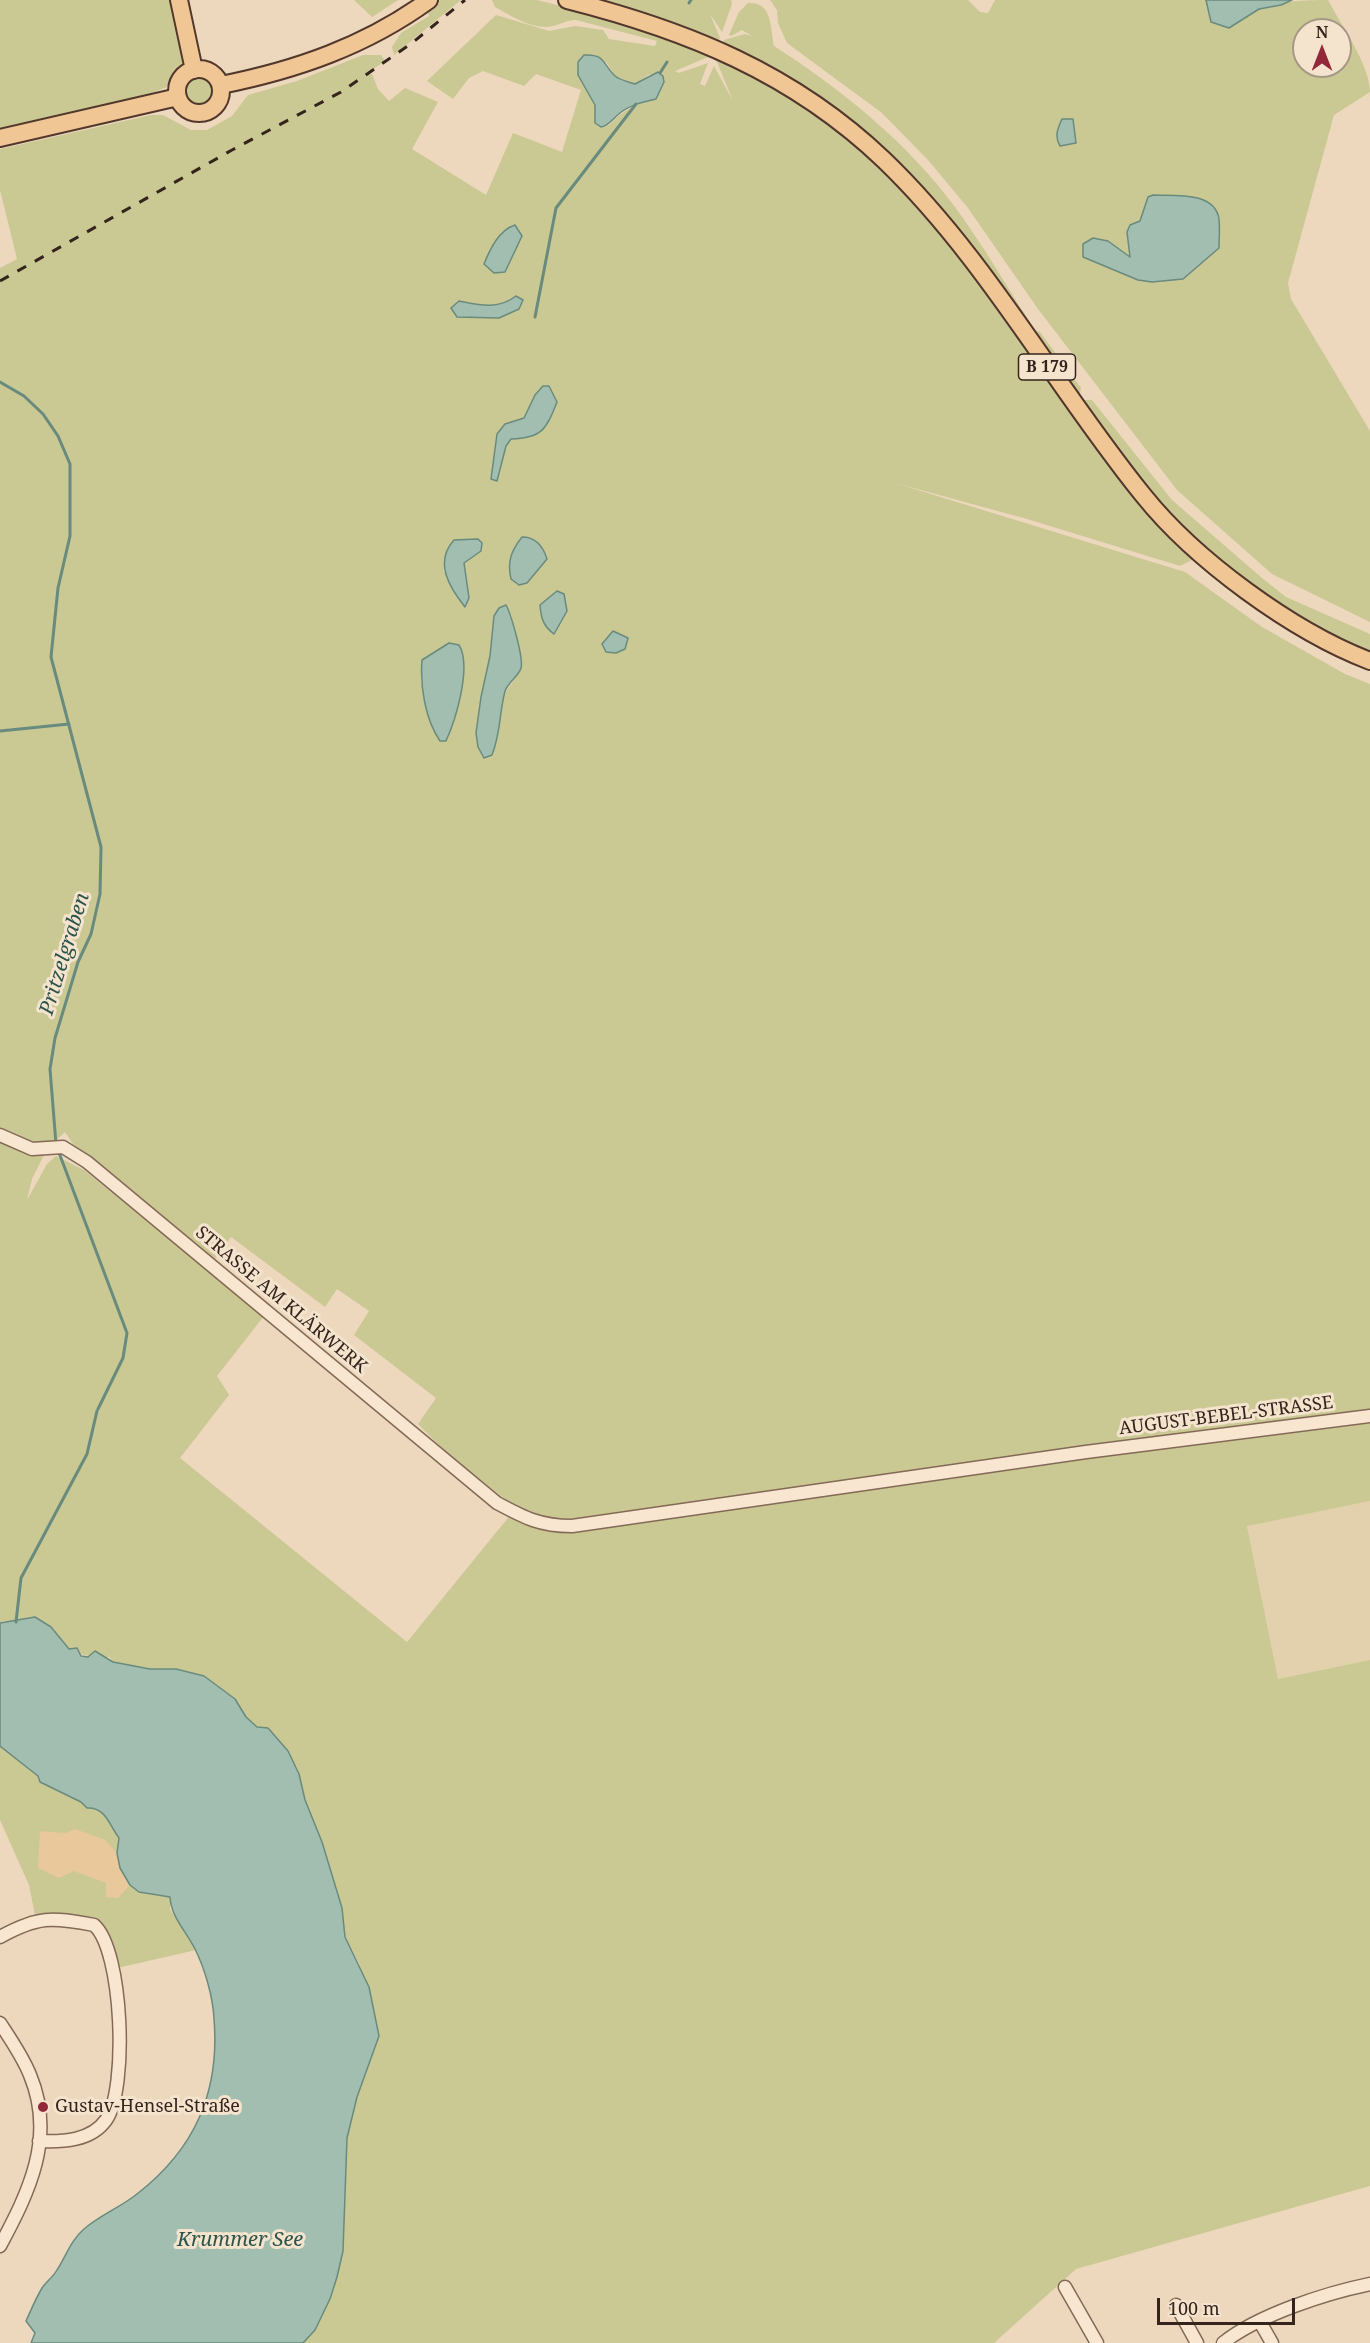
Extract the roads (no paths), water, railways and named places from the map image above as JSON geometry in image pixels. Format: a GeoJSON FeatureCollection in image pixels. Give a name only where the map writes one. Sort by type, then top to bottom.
{"type":"FeatureCollection","features":[{"type":"Feature","properties":{"kind":"main road"},"geometry":{"type":"LineString","coordinates":[[179,0],[194,70]]}},
{"type":"Feature","properties":{"kind":"main road"},"geometry":{"type":"LineString","coordinates":[[221,85],[279,72],[332,55],[385,28],[429,0]]}},
{"type":"Feature","properties":{"kind":"main road","name":"B 179"},"geometry":{"type":"LineString","coordinates":[[567,0],[648,22],[696,39],[758,69],[808,99],[849,129],[884,160],[932,210],[982,274],[1056,380],[1144,497],[1199,552],[1262,601],[1309,632],[1370,662]]}},
{"type":"Feature","properties":{"kind":"main road"},"geometry":{"type":"LineString","coordinates":[[194,70],[213,74],[221,85],[217,105],[205,113],[185,109],[178,97],[182,77],[194,70]]}},
{"type":"Feature","properties":{"kind":"main road"},"geometry":{"type":"LineString","coordinates":[[0,138],[178,97]]}},
{"type":"Feature","properties":{"kind":"street","name":"STRASSE AM KLÄRWERK"},"geometry":{"type":"LineString","coordinates":[[0,1135],[32,1149],[57,1147],[87,1162],[497,1503],[529,1520],[548,1526],[572,1526],[1086,1452]]}},
{"type":"Feature","properties":{"kind":"street","name":"AUGUST-BEBEL-STRASSE"},"geometry":{"type":"LineString","coordinates":[[1086,1452],[1370,1416]]}},
{"type":"Feature","properties":{"kind":"street"},"geometry":{"type":"LineString","coordinates":[[0,1937],[36,1920],[71,1921],[93,1925],[105,1940],[117,1989],[119,2037],[115,2093],[107,2119],[97,2130],[86,2136],[57,2142],[39,2141]]}},
{"type":"Feature","properties":{"kind":"street"},"geometry":{"type":"LineString","coordinates":[[0,2024],[32,2078],[38,2111],[39,2141],[38,2159],[31,2184],[0,2246]]}},
{"type":"Feature","properties":{"kind":"street"},"geometry":{"type":"LineString","coordinates":[[1223,2343],[1260,2322],[1321,2297],[1370,2284]]}},
{"type":"Feature","properties":{"kind":"street"},"geometry":{"type":"LineString","coordinates":[[1065,2287],[1097,2343]]}},
{"type":"Feature","properties":{"kind":"street"},"geometry":{"type":"LineString","coordinates":[[1176,2305],[1197,2343]]}},
{"type":"Feature","properties":{"kind":"street"},"geometry":{"type":"LineString","coordinates":[[1260,2322],[1272,2343]]}},
{"type":"Feature","properties":{"kind":"water"},"geometry":{"type":"Polygon","coordinates":[[[1206,0],[1292,0],[1281,5],[1259,9],[1229,28],[1211,22],[1206,0]]]}},
{"type":"Feature","properties":{"kind":"water"},"geometry":{"type":"Polygon","coordinates":[[[584,55],[600,58],[615,76],[625,81],[635,84],[658,72],[663,76],[664,82],[656,99],[628,108],[601,127],[595,123],[595,105],[578,75],[578,62],[584,55]]]}},
{"type":"Feature","properties":{"kind":"water"},"geometry":{"type":"Polygon","coordinates":[[[1062,119],[1073,119],[1076,143],[1060,146],[1057,135],[1062,119]]]}},
{"type":"Feature","properties":{"kind":"water"},"geometry":{"type":"Polygon","coordinates":[[[1153,195],[1192,197],[1210,204],[1216,210],[1219,219],[1219,248],[1183,279],[1152,282],[1138,280],[1083,257],[1083,244],[1093,238],[1108,241],[1130,257],[1127,232],[1130,225],[1140,221],[1148,197],[1153,195]]]}},
{"type":"Feature","properties":{"kind":"water"},"geometry":{"type":"Polygon","coordinates":[[[515,225],[522,236],[505,272],[494,273],[484,264],[486,258],[504,231],[515,225]]]}},
{"type":"Feature","properties":{"kind":"water"},"geometry":{"type":"Polygon","coordinates":[[[516,296],[523,300],[519,309],[499,318],[457,317],[451,308],[459,301],[496,305],[516,296]]]}},
{"type":"Feature","properties":{"kind":"water"},"geometry":{"type":"Polygon","coordinates":[[[543,386],[549,386],[557,402],[550,419],[546,426],[536,434],[511,439],[506,446],[497,481],[491,479],[497,434],[505,424],[524,418],[535,395],[543,386]]]}},
{"type":"Feature","properties":{"kind":"water"},"geometry":{"type":"Polygon","coordinates":[[[522,537],[538,543],[547,559],[527,583],[519,585],[511,579],[509,567],[515,547],[522,537]]]}},
{"type":"Feature","properties":{"kind":"water"},"geometry":{"type":"Polygon","coordinates":[[[478,539],[482,543],[481,551],[464,563],[469,598],[465,607],[449,583],[444,566],[445,557],[454,540],[478,539]]]}},
{"type":"Feature","properties":{"kind":"water"},"geometry":{"type":"Polygon","coordinates":[[[557,591],[564,594],[567,611],[554,634],[543,621],[540,605],[557,591]]]}},
{"type":"Feature","properties":{"kind":"water"},"geometry":{"type":"Polygon","coordinates":[[[506,605],[519,646],[521,668],[505,691],[492,755],[484,758],[478,747],[476,733],[481,697],[490,656],[494,616],[499,608],[506,605]]]}},
{"type":"Feature","properties":{"kind":"water"},"geometry":{"type":"Polygon","coordinates":[[[613,631],[628,638],[625,649],[616,653],[606,652],[602,644],[613,631]]]}},
{"type":"Feature","properties":{"kind":"water"},"geometry":{"type":"Polygon","coordinates":[[[449,643],[459,645],[463,654],[463,679],[450,731],[446,741],[440,741],[427,713],[422,681],[422,660],[449,643]]]}},
{"type":"Feature","properties":{"kind":"water","name":"Krummer See"},"geometry":{"type":"Polygon","coordinates":[[[35,1617],[51,1627],[69,1649],[77,1648],[81,1656],[88,1657],[95,1651],[113,1662],[150,1669],[176,1669],[204,1676],[235,1699],[246,1717],[257,1727],[268,1728],[288,1751],[299,1774],[305,1800],[322,1842],[342,1908],[345,1937],[369,1987],[379,2036],[357,2097],[347,2138],[343,2251],[337,2277],[330,2299],[315,2330],[303,2343],[31,2343],[35,2333],[26,2321],[42,2288],[55,2273],[76,2238],[90,2224],[131,2199],[157,2177],[188,2138],[200,2117],[208,2095],[215,2046],[213,2010],[205,1974],[195,1949],[173,1911],[170,1897],[139,1892],[130,1885],[120,1868],[117,1853],[119,1838],[99,1810],[87,1808],[81,1802],[40,1782],[38,1776],[0,1746],[0,1623],[35,1617]]]}},
{"type":"Feature","properties":{"kind":"waterway"},"geometry":{"type":"LineString","coordinates":[[660,73],[667,62]]}},
{"type":"Feature","properties":{"kind":"waterway"},"geometry":{"type":"LineString","coordinates":[[535,317],[556,208],[636,104]]}},
{"type":"Feature","properties":{"kind":"waterway","name":"Pritzelgraben"},"geometry":{"type":"LineString","coordinates":[[0,382],[24,396],[43,414],[58,436],[70,464],[70,536],[58,588],[51,657],[101,847],[100,894],[91,934],[78,962],[55,1038],[50,1069],[56,1144]]}},
{"type":"Feature","properties":{"kind":"waterway"},"geometry":{"type":"LineString","coordinates":[[0,731],[69,724]]}},
{"type":"Feature","properties":{"kind":"waterway","name":"Pritzelgraben"},"geometry":{"type":"LineString","coordinates":[[58,1150],[127,1333],[123,1358],[98,1409]]}},
{"type":"Feature","properties":{"kind":"waterway","name":"Pritzelgraben"},"geometry":{"type":"LineString","coordinates":[[16,1622],[21,1578],[87,1454],[97,1411]]}},
{"type":"Feature","properties":{"kind":"railway"},"geometry":{"type":"LineString","coordinates":[[0,281],[232,150],[341,92],[412,43],[465,0]]}},
{"type":"Feature","properties":{"kind":"place","name":"Gustav-Hensel-Straße"},"geometry":{"type":"Point","coordinates":[43,2107]}}]}
